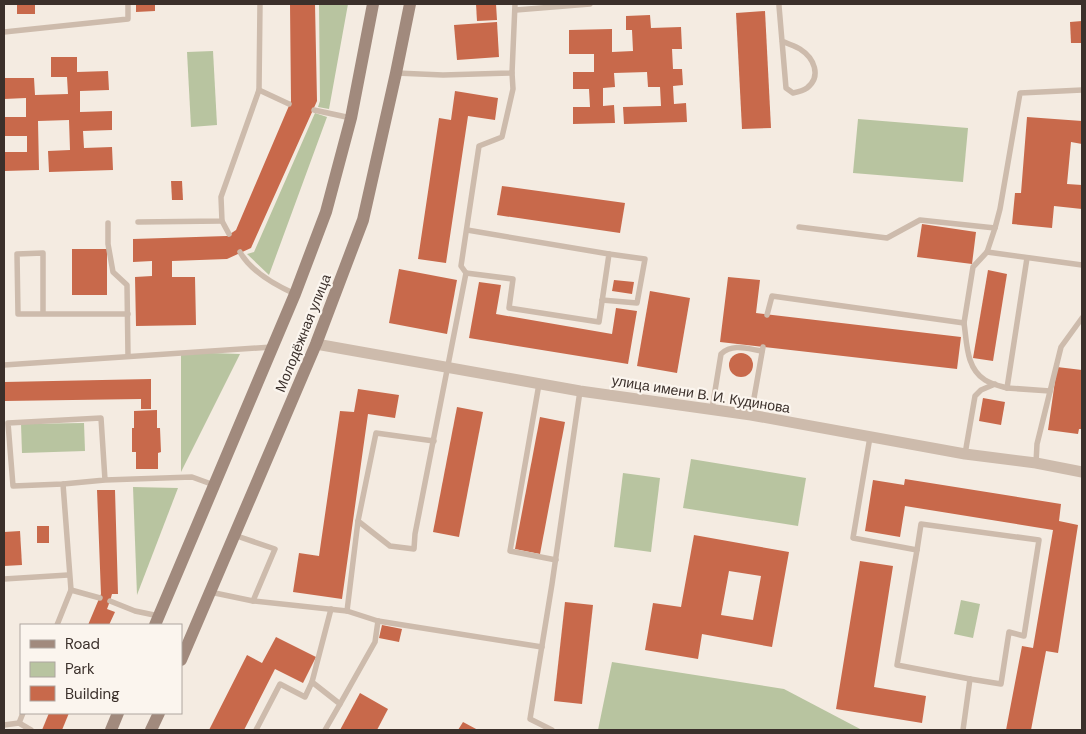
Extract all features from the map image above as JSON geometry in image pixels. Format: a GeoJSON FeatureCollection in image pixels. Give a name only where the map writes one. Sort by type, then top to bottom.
{"type":"FeatureCollection","features":[{"type":"Feature","properties":{"kind":"main road","name":"Молодёжная улица"},"geometry":{"type":"LineString","coordinates":[[157,621],[295,294],[326,212],[350,118],[373,4]]}},
{"type":"Feature","properties":{"kind":"main road","name":"Молодёжная улица"},"geometry":{"type":"LineString","coordinates":[[182,658],[316,344],[363,220],[410,4]]}},
{"type":"Feature","properties":{"kind":"main road"},"geometry":{"type":"LineString","coordinates":[[111,730],[118,714]]}},
{"type":"Feature","properties":{"kind":"main road"},"geometry":{"type":"LineString","coordinates":[[151,730],[159,714]]}},
{"type":"Feature","properties":{"kind":"street","name":"улица имени В. И. Кудинова"},"geometry":{"type":"LineString","coordinates":[[316,344],[580,391],[751,415],[965,454],[1036,463],[1082,472]]}},
{"type":"Feature","properties":{"kind":"lane"},"geometry":{"type":"LineString","coordinates":[[4,32],[128,19],[128,4]]}},
{"type":"Feature","properties":{"kind":"lane"},"geometry":{"type":"LineString","coordinates":[[229,234],[222,221],[221,197],[259,90],[260,4]]}},
{"type":"Feature","properties":{"kind":"lane"},"geometry":{"type":"LineString","coordinates":[[358,521],[390,546],[414,548],[415,534],[466,273],[461,266],[478,146],[502,137],[513,89],[515,7],[590,4]]}},
{"type":"Feature","properties":{"kind":"lane"},"geometry":{"type":"LineString","coordinates":[[779,4],[782,41],[786,88],[793,93],[804,90],[814,81],[815,66],[810,58],[801,50],[782,41]]}},
{"type":"Feature","properties":{"kind":"lane"},"geometry":{"type":"LineString","coordinates":[[396,73],[512,73]]}},
{"type":"Feature","properties":{"kind":"lane"},"geometry":{"type":"LineString","coordinates":[[259,90],[289,104]]}},
{"type":"Feature","properties":{"kind":"lane"},"geometry":{"type":"LineString","coordinates":[[1050,391],[1007,388],[986,380],[973,369],[968,355],[964,323],[973,267],[986,252],[996,228],[1020,93],[1082,90]]}},
{"type":"Feature","properties":{"kind":"lane"},"geometry":{"type":"LineString","coordinates":[[314,110],[350,118]]}},
{"type":"Feature","properties":{"kind":"lane"},"geometry":{"type":"LineString","coordinates":[[798,227],[887,238],[920,220],[996,228]]}},
{"type":"Feature","properties":{"kind":"lane"},"geometry":{"type":"LineString","coordinates":[[138,222],[222,221]]}},
{"type":"Feature","properties":{"kind":"lane"},"geometry":{"type":"LineString","coordinates":[[108,223],[108,244],[113,272],[127,285],[128,356]]}},
{"type":"Feature","properties":{"kind":"lane"},"geometry":{"type":"LineString","coordinates":[[467,230],[645,259],[637,303],[602,300]]}},
{"type":"Feature","properties":{"kind":"lane"},"geometry":{"type":"LineString","coordinates":[[240,252],[243,258],[271,283],[295,294]]}},
{"type":"Feature","properties":{"kind":"lane"},"geometry":{"type":"LineString","coordinates":[[986,252],[1082,266]]}},
{"type":"Feature","properties":{"kind":"lane"},"geometry":{"type":"LineString","coordinates":[[43,314],[43,253],[17,254],[18,314],[43,314],[128,314]]}},
{"type":"Feature","properties":{"kind":"lane"},"geometry":{"type":"LineString","coordinates":[[466,273],[513,279],[509,308],[599,322],[609,254]]}},
{"type":"Feature","properties":{"kind":"lane"},"geometry":{"type":"LineString","coordinates":[[1007,388],[1027,258]]}},
{"type":"Feature","properties":{"kind":"lane"},"geometry":{"type":"LineString","coordinates":[[768,315],[772,296],[964,323]]}},
{"type":"Feature","properties":{"kind":"lane"},"geometry":{"type":"LineString","coordinates":[[1036,463],[1037,444],[1060,347],[1082,318]]}},
{"type":"Feature","properties":{"kind":"lane"},"geometry":{"type":"LineString","coordinates":[[4,365],[272,346]]}},
{"type":"Feature","properties":{"kind":"lane"},"geometry":{"type":"LineString","coordinates":[[712,409],[721,354],[726,349],[734,346],[762,349],[751,415]]}},
{"type":"Feature","properties":{"kind":"lane"},"geometry":{"type":"LineString","coordinates":[[539,384],[510,551],[556,560]]}},
{"type":"Feature","properties":{"kind":"lane"},"geometry":{"type":"LineString","coordinates":[[965,454],[975,396],[980,390],[995,384]]}},
{"type":"Feature","properties":{"kind":"lane"},"geometry":{"type":"LineString","coordinates":[[552,730],[530,719],[556,560],[580,391]]}},
{"type":"Feature","properties":{"kind":"lane"},"geometry":{"type":"LineString","coordinates":[[105,480],[101,418],[8,423],[13,486],[192,477],[214,484]]}},
{"type":"Feature","properties":{"kind":"lane"},"geometry":{"type":"LineString","coordinates":[[347,611],[358,521],[376,433],[434,441]]}},
{"type":"Feature","properties":{"kind":"lane"},"geometry":{"type":"LineString","coordinates":[[870,436],[853,538],[917,550]]}},
{"type":"Feature","properties":{"kind":"lane"},"geometry":{"type":"LineString","coordinates":[[57,624],[70,590],[63,484]]}},
{"type":"Feature","properties":{"kind":"lane"},"geometry":{"type":"LineString","coordinates":[[922,524],[1039,540],[1024,636],[1009,632],[1002,684],[896,665],[917,550],[922,524]]}},
{"type":"Feature","properties":{"kind":"lane"},"geometry":{"type":"LineString","coordinates":[[234,535],[275,549],[253,600]]}},
{"type":"Feature","properties":{"kind":"lane"},"geometry":{"type":"LineString","coordinates":[[4,579],[68,575]]}},
{"type":"Feature","properties":{"kind":"lane"},"geometry":{"type":"LineString","coordinates":[[70,590],[100,598]]}},
{"type":"Feature","properties":{"kind":"lane"},"geometry":{"type":"LineString","coordinates":[[210,592],[253,600],[347,611],[378,621],[542,647]]}},
{"type":"Feature","properties":{"kind":"lane"},"geometry":{"type":"LineString","coordinates":[[110,601],[157,621]]}},
{"type":"Feature","properties":{"kind":"lane"},"geometry":{"type":"LineString","coordinates":[[256,730],[280,684],[305,697],[312,682],[331,609]]}},
{"type":"Feature","properties":{"kind":"lane"},"geometry":{"type":"LineString","coordinates":[[325,730],[375,642],[378,621]]}},
{"type":"Feature","properties":{"kind":"lane"},"geometry":{"type":"LineString","coordinates":[[963,730],[970,679]]}},
{"type":"Feature","properties":{"kind":"lane"},"geometry":{"type":"LineString","coordinates":[[312,682],[340,704]]}},
{"type":"Feature","properties":{"kind":"lane"},"geometry":{"type":"LineString","coordinates":[[19,723],[23,714]]}},
{"type":"Feature","properties":{"kind":"lane"},"geometry":{"type":"LineString","coordinates":[[4,725],[19,723],[31,730]]}},
{"type":"Feature","properties":{"kind":"green space"},"geometry":{"type":"Polygon","coordinates":[[[319,4],[348,4],[329,109],[318,107],[320,101],[319,4]]]}},
{"type":"Feature","properties":{"kind":"green space"},"geometry":{"type":"Polygon","coordinates":[[[213,51],[217,125],[191,127],[187,52],[213,51]]]}},
{"type":"Feature","properties":{"kind":"green space"},"geometry":{"type":"Polygon","coordinates":[[[315,113],[327,117],[269,275],[247,254],[254,252],[315,113]]]}},
{"type":"Feature","properties":{"kind":"green space"},"geometry":{"type":"Polygon","coordinates":[[[858,119],[968,128],[963,182],[853,173],[858,119]]]}},
{"type":"Feature","properties":{"kind":"green space"},"geometry":{"type":"Polygon","coordinates":[[[181,352],[240,354],[181,472],[181,352]]]}},
{"type":"Feature","properties":{"kind":"green space"},"geometry":{"type":"Polygon","coordinates":[[[84,423],[85,451],[22,453],[21,424],[84,423]]]}},
{"type":"Feature","properties":{"kind":"green space"},"geometry":{"type":"Polygon","coordinates":[[[691,459],[806,478],[798,526],[683,508],[691,459]]]}},
{"type":"Feature","properties":{"kind":"green space"},"geometry":{"type":"Polygon","coordinates":[[[623,473],[660,478],[651,552],[614,547],[623,473]]]}},
{"type":"Feature","properties":{"kind":"green space"},"geometry":{"type":"Polygon","coordinates":[[[133,487],[178,488],[137,595],[133,487]]]}},
{"type":"Feature","properties":{"kind":"green space"},"geometry":{"type":"Polygon","coordinates":[[[961,600],[980,604],[973,638],[954,634],[961,600]]]}},
{"type":"Feature","properties":{"kind":"green space"},"geometry":{"type":"Polygon","coordinates":[[[612,662],[784,689],[862,730],[598,730],[612,662]]]}},
{"type":"Feature","properties":{"kind":"building"},"geometry":{"type":"Polygon","coordinates":[[[17,4],[35,4],[35,14],[17,14],[17,4]]]}},
{"type":"Feature","properties":{"kind":"building"},"geometry":{"type":"Polygon","coordinates":[[[136,4],[155,4],[155,11],[136,12],[136,4]]]}},
{"type":"Feature","properties":{"kind":"building"},"geometry":{"type":"Polygon","coordinates":[[[290,4],[315,4],[317,101],[251,248],[227,259],[172,261],[172,277],[195,277],[196,325],[136,326],[135,277],[152,276],[152,261],[133,262],[133,239],[227,236],[236,230],[291,101],[290,4]]]}},
{"type":"Feature","properties":{"kind":"building"},"geometry":{"type":"Polygon","coordinates":[[[476,4],[496,4],[497,20],[477,21],[476,4]]]}},
{"type":"Feature","properties":{"kind":"building"},"geometry":{"type":"Polygon","coordinates":[[[765,11],[771,128],[742,129],[736,13],[765,11]]]}},
{"type":"Feature","properties":{"kind":"building"},"geometry":{"type":"Polygon","coordinates":[[[650,15],[651,28],[681,27],[682,49],[672,49],[673,69],[682,69],[683,85],[673,86],[674,104],[686,103],[687,122],[624,124],[623,107],[661,106],[660,87],[648,87],[647,72],[614,73],[615,87],[603,88],[603,106],[614,105],[615,123],[573,124],[573,107],[590,107],[589,89],[573,89],[573,72],[594,72],[594,54],[569,54],[569,30],[612,29],[612,52],[633,51],[632,30],[626,30],[626,16],[650,15]]]}},
{"type":"Feature","properties":{"kind":"building"},"geometry":{"type":"Polygon","coordinates":[[[1082,21],[1082,43],[1071,43],[1070,22],[1082,21]]]}},
{"type":"Feature","properties":{"kind":"building"},"geometry":{"type":"Polygon","coordinates":[[[497,22],[499,57],[457,60],[454,25],[497,22]]]}},
{"type":"Feature","properties":{"kind":"building"},"geometry":{"type":"Polygon","coordinates":[[[51,57],[77,57],[77,72],[108,71],[109,90],[80,91],[80,112],[112,111],[112,130],[83,131],[84,148],[112,147],[113,170],[49,172],[48,151],[70,150],[69,120],[38,121],[39,170],[4,171],[4,152],[27,152],[27,136],[4,136],[4,117],[26,117],[26,98],[4,99],[4,78],[34,78],[35,95],[68,94],[67,77],[51,77],[51,57]]]}},
{"type":"Feature","properties":{"kind":"building"},"geometry":{"type":"Polygon","coordinates":[[[455,91],[498,98],[495,120],[468,116],[446,263],[418,259],[439,118],[451,120],[455,91]]]}},
{"type":"Feature","properties":{"kind":"building"},"geometry":{"type":"Polygon","coordinates":[[[1027,117],[1082,121],[1082,144],[1071,142],[1067,184],[1082,185],[1082,209],[1054,206],[1052,228],[1012,224],[1015,193],[1021,193],[1027,117]]]}},
{"type":"Feature","properties":{"kind":"building"},"geometry":{"type":"Polygon","coordinates":[[[171,181],[182,181],[183,200],[172,200],[171,181]]]}},
{"type":"Feature","properties":{"kind":"building"},"geometry":{"type":"Polygon","coordinates":[[[502,186],[625,203],[620,233],[497,215],[502,186]]]}},
{"type":"Feature","properties":{"kind":"building"},"geometry":{"type":"Polygon","coordinates":[[[922,224],[976,232],[972,264],[917,257],[922,224]]]}},
{"type":"Feature","properties":{"kind":"building"},"geometry":{"type":"Polygon","coordinates":[[[72,249],[107,249],[107,295],[72,295],[72,249]]]}},
{"type":"Feature","properties":{"kind":"building"},"geometry":{"type":"Polygon","coordinates":[[[399,269],[457,280],[447,334],[389,323],[399,269]]]}},
{"type":"Feature","properties":{"kind":"building"},"geometry":{"type":"Polygon","coordinates":[[[988,270],[1007,274],[993,361],[973,358],[988,270]]]}},
{"type":"Feature","properties":{"kind":"building"},"geometry":{"type":"Polygon","coordinates":[[[728,277],[760,280],[756,313],[961,337],[957,369],[720,342],[728,277]]]}},
{"type":"Feature","properties":{"kind":"building"},"geometry":{"type":"Polygon","coordinates":[[[614,280],[634,282],[632,294],[612,291],[614,280]]]}},
{"type":"Feature","properties":{"kind":"building"},"geometry":{"type":"Polygon","coordinates":[[[479,282],[501,285],[496,314],[612,334],[616,308],[637,311],[628,364],[469,338],[479,282]]]}},
{"type":"Feature","properties":{"kind":"building"},"geometry":{"type":"Polygon","coordinates":[[[650,291],[690,298],[677,373],[637,366],[650,291]]]}},
{"type":"Feature","properties":{"kind":"building"},"geometry":{"type":"Polygon","coordinates":[[[741,353],[749,357],[753,365],[749,373],[741,377],[733,373],[729,365],[733,357],[741,353]]]}},
{"type":"Feature","properties":{"kind":"building"},"geometry":{"type":"Polygon","coordinates":[[[1057,367],[1082,370],[1082,429],[1079,429],[1078,434],[1048,430],[1057,367]]]}},
{"type":"Feature","properties":{"kind":"building"},"geometry":{"type":"Polygon","coordinates":[[[151,379],[151,409],[141,409],[141,399],[4,401],[4,382],[151,379]]]}},
{"type":"Feature","properties":{"kind":"building"},"geometry":{"type":"Polygon","coordinates":[[[358,389],[399,395],[395,418],[368,414],[342,599],[293,592],[299,553],[319,556],[340,411],[354,412],[358,389]]]}},
{"type":"Feature","properties":{"kind":"building"},"geometry":{"type":"Polygon","coordinates":[[[983,398],[1005,402],[1001,425],[979,421],[983,398]]]}},
{"type":"Feature","properties":{"kind":"building"},"geometry":{"type":"Polygon","coordinates":[[[457,407],[483,412],[459,537],[433,532],[457,407]]]}},
{"type":"Feature","properties":{"kind":"building"},"geometry":{"type":"Polygon","coordinates":[[[157,410],[157,428],[160,428],[161,452],[158,453],[158,469],[136,469],[136,452],[132,452],[134,411],[157,410]]]}},
{"type":"Feature","properties":{"kind":"building"},"geometry":{"type":"Polygon","coordinates":[[[540,417],[565,422],[540,554],[515,549],[540,417]]]}},
{"type":"Feature","properties":{"kind":"building"},"geometry":{"type":"Polygon","coordinates":[[[905,479],[1061,504],[1059,521],[1078,525],[1058,653],[1046,651],[1031,730],[1006,730],[1022,646],[1033,648],[1053,530],[905,506],[900,537],[865,531],[873,480],[904,485],[905,479]]]}},
{"type":"Feature","properties":{"kind":"building"},"geometry":{"type":"Polygon","coordinates":[[[97,490],[115,490],[118,594],[112,594],[107,609],[115,612],[109,624],[88,624],[101,594],[97,490]]]}},
{"type":"Feature","properties":{"kind":"building"},"geometry":{"type":"Polygon","coordinates":[[[37,526],[49,526],[49,543],[37,543],[37,526]]]}},
{"type":"Feature","properties":{"kind":"building"},"geometry":{"type":"Polygon","coordinates":[[[20,531],[22,565],[4,566],[4,532],[20,531]]]}},
{"type":"Feature","properties":{"kind":"building"},"geometry":{"type":"Polygon","coordinates":[[[694,535],[789,552],[772,647],[702,634],[698,659],[645,650],[653,603],[681,607],[694,535]],[[729,571],[721,615],[753,620],[761,576],[729,571]]]}},
{"type":"Feature","properties":{"kind":"building"},"geometry":{"type":"Polygon","coordinates":[[[860,561],[893,566],[874,687],[926,696],[922,723],[836,709],[860,561]]]}},
{"type":"Feature","properties":{"kind":"building"},"geometry":{"type":"Polygon","coordinates":[[[565,602],[593,605],[582,704],[554,701],[565,602]]]}},
{"type":"Feature","properties":{"kind":"building"},"geometry":{"type":"Polygon","coordinates":[[[382,625],[402,629],[399,642],[379,638],[382,625]]]}},
{"type":"Feature","properties":{"kind":"building"},"geometry":{"type":"Polygon","coordinates":[[[276,637],[316,657],[303,683],[275,669],[244,730],[209,730],[247,655],[262,663],[276,637]]]}},
{"type":"Feature","properties":{"kind":"building"},"geometry":{"type":"Polygon","coordinates":[[[360,693],[388,709],[377,730],[340,730],[360,693]]]}},
{"type":"Feature","properties":{"kind":"building"},"geometry":{"type":"Polygon","coordinates":[[[49,714],[69,714],[62,730],[42,730],[49,714]]]}},
{"type":"Feature","properties":{"kind":"building"},"geometry":{"type":"Polygon","coordinates":[[[463,722],[478,730],[458,730],[463,722]]]}}]}
